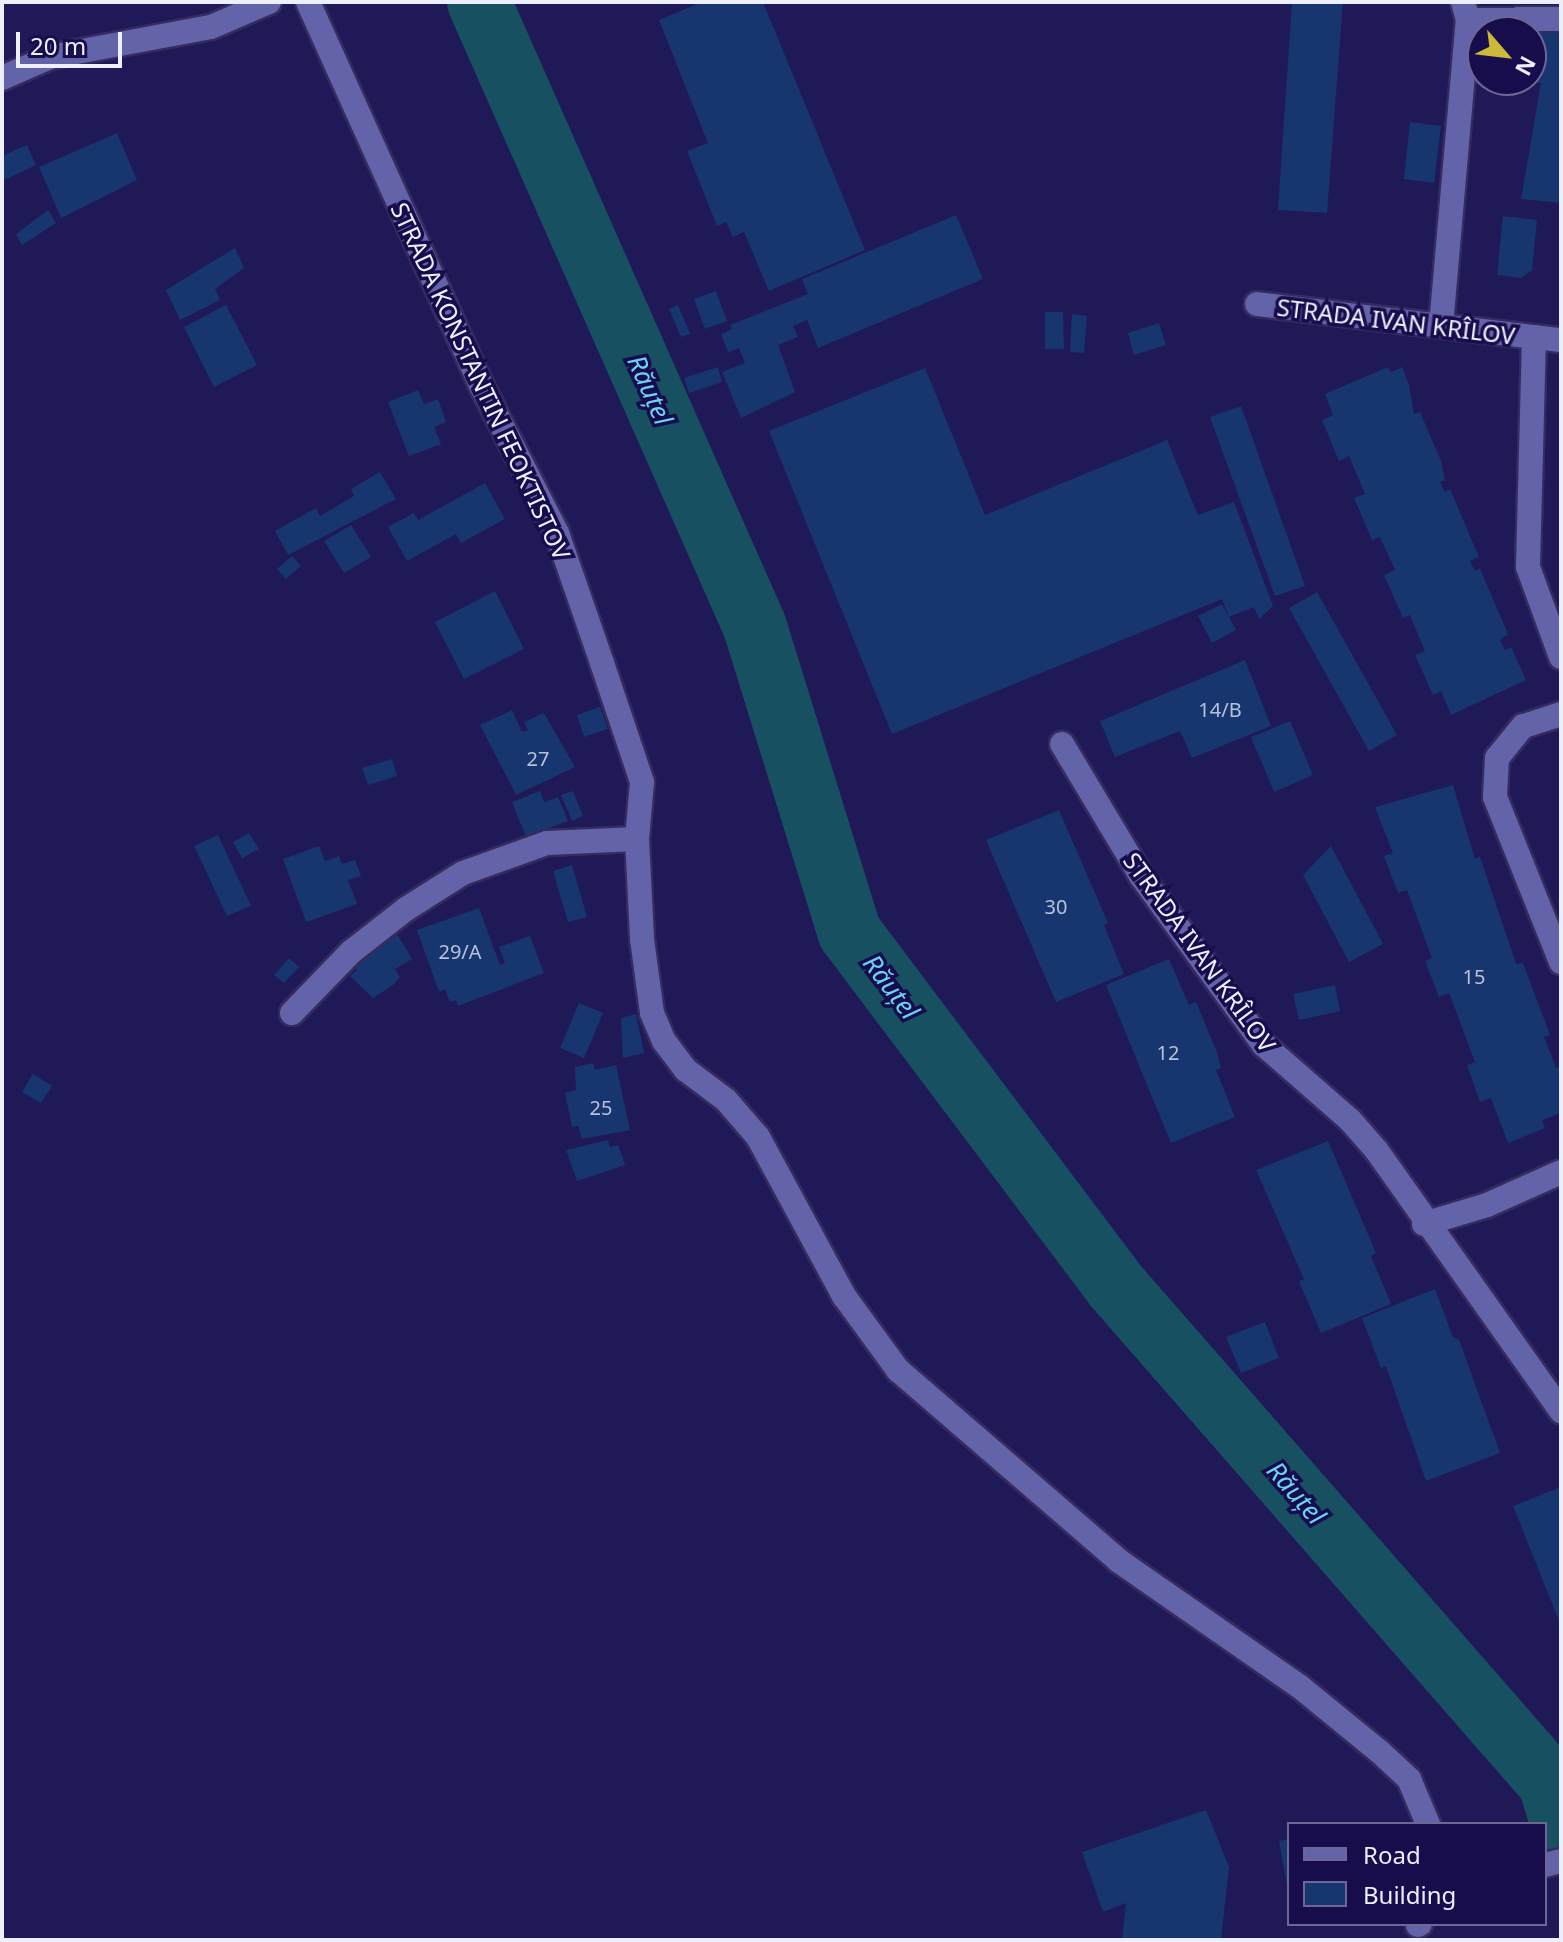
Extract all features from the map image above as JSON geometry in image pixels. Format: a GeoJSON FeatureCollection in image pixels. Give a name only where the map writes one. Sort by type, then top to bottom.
{"type":"FeatureCollection","features":[{"type":"Feature","properties":{"kind":"street"},"geometry":{"type":"LineString","coordinates":[[2,78],[50,57],[211,27],[269,2]]}},
{"type":"Feature","properties":{"kind":"street","name":"STRADA KONSTANTIN FEOKTISTOV"},"geometry":{"type":"LineString","coordinates":[[308,2],[475,373],[557,533],[642,782],[637,839],[647,981],[664,1041],[686,1070],[726,1100],[758,1137],[875,1345],[937,1409],[1119,1561],[1299,1686],[1380,1752],[1409,1779],[1427,1822]]}},
{"type":"Feature","properties":{"kind":"street"},"geometry":{"type":"LineString","coordinates":[[1441,326],[1465,11],[1561,19]]}},
{"type":"Feature","properties":{"kind":"street","name":"STRADA IVAN KRÎLOV"},"geometry":{"type":"LineString","coordinates":[[1257,304],[1561,340]]}},
{"type":"Feature","properties":{"kind":"street","name":"STRADA IVAN KRÎLOV"},"geometry":{"type":"LineString","coordinates":[[1534,337],[1528,567],[1561,657]]}},
{"type":"Feature","properties":{"kind":"street"},"geometry":{"type":"LineString","coordinates":[[1561,714],[1523,726],[1497,758],[1495,797],[1561,962]]}},
{"type":"Feature","properties":{"kind":"street","name":"STRADA IVAN KRÎLOV"},"geometry":{"type":"LineString","coordinates":[[1062,744],[1141,876],[1264,1045],[1350,1120],[1561,1411]]}},
{"type":"Feature","properties":{"kind":"street"},"geometry":{"type":"LineString","coordinates":[[292,1013],[351,952],[463,873],[547,843],[637,839]]}},
{"type":"Feature","properties":{"kind":"street"},"geometry":{"type":"LineString","coordinates":[[1424,1224],[1487,1205],[1561,1172]]}},
{"type":"Feature","properties":{"kind":"building"},"geometry":{"type":"Polygon","coordinates":[[[702,2],[763,2],[865,250],[769,291],[744,232],[733,237],[726,222],[717,226],[687,151],[708,143],[659,20],[702,2]]]}},
{"type":"Feature","properties":{"kind":"building"},"geometry":{"type":"Polygon","coordinates":[[[1292,2],[1343,2],[1327,213],[1278,210],[1292,2]]]}},
{"type":"Feature","properties":{"kind":"building"},"geometry":{"type":"Polygon","coordinates":[[[1547,32],[1561,33],[1561,203],[1521,199],[1539,96],[1547,96],[1547,32]]]}},
{"type":"Feature","properties":{"kind":"building"},"geometry":{"type":"Polygon","coordinates":[[[1410,122],[1441,126],[1434,183],[1404,179],[1410,122]]]}},
{"type":"Feature","properties":{"kind":"building"},"geometry":{"type":"Polygon","coordinates":[[[117,133],[137,180],[61,218],[39,167],[117,133]]]}},
{"type":"Feature","properties":{"kind":"building"},"geometry":{"type":"Polygon","coordinates":[[[27,145],[36,165],[2,181],[2,156],[27,145]]]}},
{"type":"Feature","properties":{"kind":"building"},"geometry":{"type":"Polygon","coordinates":[[[48,210],[56,223],[22,245],[16,234],[48,210]]]}},
{"type":"Feature","properties":{"kind":"building"},"geometry":{"type":"Polygon","coordinates":[[[956,215],[983,279],[818,348],[807,320],[793,326],[798,337],[778,345],[795,392],[741,418],[722,372],[745,363],[739,348],[728,352],[721,334],[732,329],[730,325],[808,294],[802,279],[956,215]]]}},
{"type":"Feature","properties":{"kind":"building"},"geometry":{"type":"Polygon","coordinates":[[[1503,216],[1537,220],[1532,270],[1521,278],[1497,275],[1503,216]]]}},
{"type":"Feature","properties":{"kind":"building"},"geometry":{"type":"Polygon","coordinates":[[[235,248],[244,268],[215,289],[220,300],[180,320],[166,290],[235,248]]]}},
{"type":"Feature","properties":{"kind":"building"},"geometry":{"type":"Polygon","coordinates":[[[716,291],[727,321],[705,329],[694,299],[716,291]]]}},
{"type":"Feature","properties":{"kind":"building"},"geometry":{"type":"Polygon","coordinates":[[[226,305],[257,365],[214,387],[184,327],[226,305]]]}},
{"type":"Feature","properties":{"kind":"building"},"geometry":{"type":"Polygon","coordinates":[[[678,305],[690,334],[681,337],[669,309],[678,305]]]}},
{"type":"Feature","properties":{"kind":"building"},"geometry":{"type":"Polygon","coordinates":[[[1045,312],[1063,312],[1064,349],[1045,349],[1045,312]]]}},
{"type":"Feature","properties":{"kind":"building"},"geometry":{"type":"Polygon","coordinates":[[[1072,314],[1087,316],[1084,353],[1070,352],[1072,314]]]}},
{"type":"Feature","properties":{"kind":"building"},"geometry":{"type":"Polygon","coordinates":[[[1159,323],[1166,345],[1134,355],[1128,333],[1159,323]]]}},
{"type":"Feature","properties":{"kind":"building"},"geometry":{"type":"Polygon","coordinates":[[[718,367],[722,382],[689,393],[684,378],[718,367]]]}},
{"type":"Feature","properties":{"kind":"building"},"geometry":{"type":"Polygon","coordinates":[[[1388,367],[1391,372],[1402,367],[1414,414],[1420,412],[1441,461],[1445,480],[1440,482],[1445,492],[1450,489],[1479,557],[1470,561],[1475,571],[1480,569],[1508,634],[1500,640],[1505,650],[1511,647],[1526,680],[1451,715],[1441,691],[1433,695],[1415,655],[1425,651],[1410,615],[1403,618],[1384,575],[1395,570],[1380,537],[1372,540],[1354,498],[1365,494],[1349,456],[1339,461],[1322,420],[1333,415],[1325,394],[1388,367]]]}},
{"type":"Feature","properties":{"kind":"building"},"geometry":{"type":"Polygon","coordinates":[[[925,368],[985,515],[1167,440],[1198,515],[1234,502],[1273,606],[1259,619],[1254,607],[1229,617],[1222,599],[892,734],[769,431],[925,368]]]}},
{"type":"Feature","properties":{"kind":"building"},"geometry":{"type":"Polygon","coordinates":[[[418,390],[424,404],[438,399],[446,422],[434,427],[441,444],[409,456],[388,402],[418,390]]]}},
{"type":"Feature","properties":{"kind":"building"},"geometry":{"type":"Polygon","coordinates":[[[1241,406],[1305,586],[1275,596],[1210,417],[1241,406]]]}},
{"type":"Feature","properties":{"kind":"building"},"geometry":{"type":"Polygon","coordinates":[[[380,472],[396,499],[288,555],[275,531],[316,508],[320,516],[354,496],[351,489],[380,472]]]}},
{"type":"Feature","properties":{"kind":"building"},"geometry":{"type":"Polygon","coordinates":[[[485,483],[505,519],[461,543],[456,534],[407,561],[388,527],[414,513],[418,520],[485,483]]]}},
{"type":"Feature","properties":{"kind":"building"},"geometry":{"type":"Polygon","coordinates":[[[351,525],[371,557],[344,573],[324,541],[351,525]]]}},
{"type":"Feature","properties":{"kind":"building"},"geometry":{"type":"Polygon","coordinates":[[[292,556],[301,566],[286,579],[277,569],[292,556]]]}},
{"type":"Feature","properties":{"kind":"building"},"geometry":{"type":"Polygon","coordinates":[[[495,591],[524,649],[464,679],[435,622],[495,591]]]}},
{"type":"Feature","properties":{"kind":"building"},"geometry":{"type":"Polygon","coordinates":[[[1317,592],[1397,735],[1369,751],[1289,608],[1317,592]]]}},
{"type":"Feature","properties":{"kind":"building"},"geometry":{"type":"Polygon","coordinates":[[[1222,604],[1236,630],[1212,643],[1198,616],[1222,604]]]}},
{"type":"Feature","properties":{"kind":"building"},"geometry":{"type":"Polygon","coordinates":[[[1245,660],[1271,726],[1192,758],[1180,731],[1115,757],[1100,721],[1245,660]]]}},
{"type":"Feature","properties":{"kind":"building"},"geometry":{"type":"Polygon","coordinates":[[[600,707],[608,729],[584,737],[577,715],[600,707]]]}},
{"type":"Feature","properties":{"kind":"building"},"geometry":{"type":"Polygon","coordinates":[[[512,710],[522,732],[528,730],[524,722],[544,713],[575,767],[516,795],[480,725],[512,710]]]}},
{"type":"Feature","properties":{"kind":"building"},"geometry":{"type":"Polygon","coordinates":[[[1290,721],[1313,775],[1274,792],[1251,737],[1290,721]]]}},
{"type":"Feature","properties":{"kind":"building"},"geometry":{"type":"Polygon","coordinates":[[[392,759],[397,776],[368,785],[362,768],[392,759]]]}},
{"type":"Feature","properties":{"kind":"building"},"geometry":{"type":"Polygon","coordinates":[[[1453,785],[1475,859],[1480,857],[1516,964],[1523,963],[1550,1035],[1544,1037],[1556,1068],[1561,1066],[1561,1113],[1542,1120],[1545,1128],[1508,1143],[1491,1098],[1480,1102],[1467,1065],[1475,1062],[1449,993],[1439,997],[1425,961],[1432,958],[1407,890],[1398,893],[1384,856],[1393,853],[1375,807],[1453,785]]]}},
{"type":"Feature","properties":{"kind":"building"},"geometry":{"type":"Polygon","coordinates":[[[540,791],[544,802],[558,797],[568,821],[526,837],[512,802],[540,791]]]}},
{"type":"Feature","properties":{"kind":"building"},"geometry":{"type":"Polygon","coordinates":[[[573,791],[583,816],[572,821],[561,795],[573,791]]]}},
{"type":"Feature","properties":{"kind":"building"},"geometry":{"type":"Polygon","coordinates":[[[1059,810],[1108,923],[1104,925],[1124,974],[1056,1002],[986,840],[1059,810]]]}},
{"type":"Feature","properties":{"kind":"building"},"geometry":{"type":"Polygon","coordinates":[[[249,833],[259,849],[242,858],[233,842],[249,833]]]}},
{"type":"Feature","properties":{"kind":"building"},"geometry":{"type":"Polygon","coordinates":[[[218,835],[251,906],[227,916],[194,846],[218,835]]]}},
{"type":"Feature","properties":{"kind":"building"},"geometry":{"type":"Polygon","coordinates":[[[319,846],[325,861],[339,856],[342,864],[355,860],[361,876],[348,880],[357,904],[306,922],[283,859],[319,846]]]}},
{"type":"Feature","properties":{"kind":"building"},"geometry":{"type":"Polygon","coordinates":[[[1331,846],[1383,944],[1349,962],[1303,875],[1331,846]]]}},
{"type":"Feature","properties":{"kind":"building"},"geometry":{"type":"Polygon","coordinates":[[[572,865],[587,917],[568,922],[553,871],[572,865]]]}},
{"type":"Feature","properties":{"kind":"building"},"geometry":{"type":"Polygon","coordinates":[[[479,908],[500,965],[505,963],[499,947],[530,936],[544,973],[458,1006],[456,1000],[450,1002],[445,989],[439,992],[417,930],[479,908]]]}},
{"type":"Feature","properties":{"kind":"building"},"geometry":{"type":"Polygon","coordinates":[[[394,929],[412,959],[395,969],[400,977],[393,985],[373,998],[350,976],[357,970],[349,958],[394,929]]]}},
{"type":"Feature","properties":{"kind":"building"},"geometry":{"type":"Polygon","coordinates":[[[289,958],[299,967],[284,983],[274,975],[289,958]]]}},
{"type":"Feature","properties":{"kind":"building"},"geometry":{"type":"Polygon","coordinates":[[[1169,959],[1189,1005],[1196,1002],[1217,1052],[1221,1068],[1216,1070],[1235,1117],[1171,1143],[1106,985],[1169,959]]]}},
{"type":"Feature","properties":{"kind":"building"},"geometry":{"type":"Polygon","coordinates":[[[1335,985],[1340,1011],[1299,1020],[1293,994],[1335,985]]]}},
{"type":"Feature","properties":{"kind":"building"},"geometry":{"type":"Polygon","coordinates":[[[579,1003],[603,1013],[584,1058],[560,1048],[579,1003]]]}},
{"type":"Feature","properties":{"kind":"building"},"geometry":{"type":"Polygon","coordinates":[[[636,1014],[644,1053],[623,1058],[621,1018],[636,1014]]]}},
{"type":"Feature","properties":{"kind":"building"},"geometry":{"type":"Polygon","coordinates":[[[593,1063],[595,1070],[616,1065],[630,1130],[582,1139],[578,1126],[572,1127],[565,1093],[576,1090],[575,1067],[593,1063]]]}},
{"type":"Feature","properties":{"kind":"building"},"geometry":{"type":"Polygon","coordinates":[[[33,1074],[52,1086],[41,1103],[22,1092],[33,1074]]]}},
{"type":"Feature","properties":{"kind":"building"},"geometry":{"type":"Polygon","coordinates":[[[608,1140],[610,1147],[618,1145],[625,1165],[577,1181],[566,1150],[608,1140]]]}},
{"type":"Feature","properties":{"kind":"building"},"geometry":{"type":"Polygon","coordinates":[[[1328,1141],[1376,1253],[1371,1256],[1391,1304],[1321,1333],[1299,1281],[1304,1279],[1256,1170],[1328,1141]]]}},
{"type":"Feature","properties":{"kind":"building"},"geometry":{"type":"Polygon","coordinates":[[[1435,1289],[1453,1337],[1459,1340],[1500,1453],[1426,1481],[1386,1366],[1381,1368],[1362,1318],[1435,1289]]]}},
{"type":"Feature","properties":{"kind":"building"},"geometry":{"type":"Polygon","coordinates":[[[1265,1322],[1279,1358],[1241,1373],[1226,1337],[1265,1322]]]}},
{"type":"Feature","properties":{"kind":"building"},"geometry":{"type":"Polygon","coordinates":[[[1561,1487],[1561,1626],[1513,1506],[1561,1487]]]}},
{"type":"Feature","properties":{"kind":"building"},"geometry":{"type":"Polygon","coordinates":[[[1206,1810],[1229,1867],[1221,1940],[1122,1940],[1126,1903],[1103,1912],[1082,1852],[1206,1810]]]}},
{"type":"Feature","properties":{"kind":"building"},"geometry":{"type":"Polygon","coordinates":[[[1287,1839],[1287,1885],[1279,1841],[1287,1839]]]}},
{"type":"Feature","properties":{"kind":"waterway","name":"Răuțel"},"geometry":{"type":"LineString","coordinates":[[479,2],[755,627],[850,933],[1115,1285],[1550,1783],[1561,1820]]}}]}
